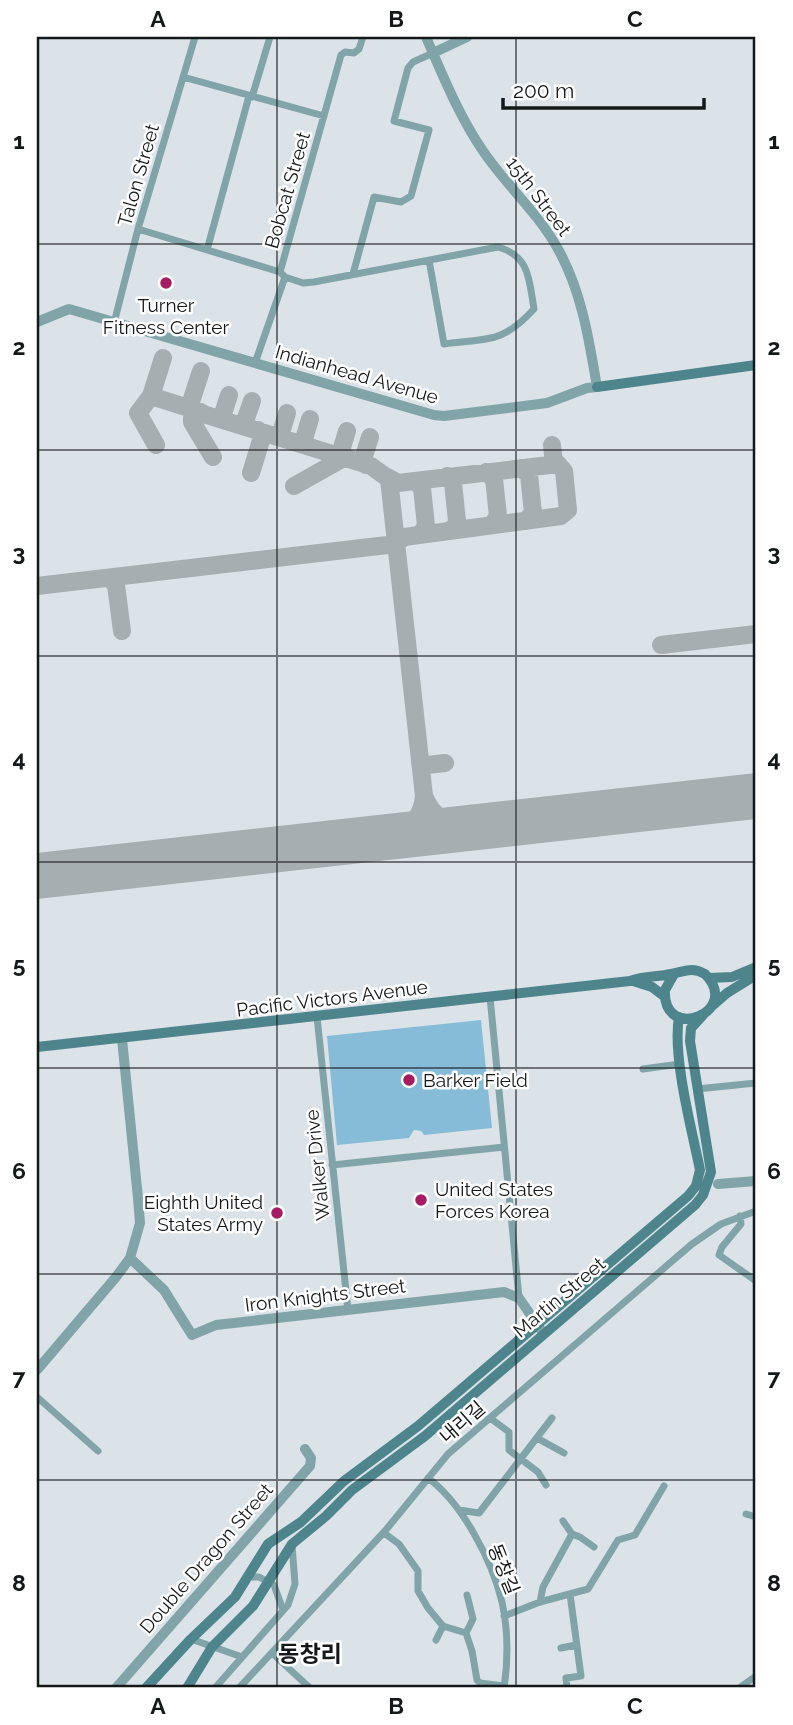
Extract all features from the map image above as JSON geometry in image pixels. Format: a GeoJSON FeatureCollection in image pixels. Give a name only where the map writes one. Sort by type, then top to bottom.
{"type":"FeatureCollection","features":[{"type":"Feature","properties":{"kind":"main road","name":"Indianhead Avenue"},"geometry":{"type":"LineString","coordinates":[[597,387],[756,365]]}},
{"type":"Feature","properties":{"kind":"main road"},"geometry":{"type":"LineString","coordinates":[[709,978],[732,977],[756,967]]}},
{"type":"Feature","properties":{"kind":"main road"},"geometry":{"type":"LineString","coordinates":[[712,1006],[715,992],[709,978],[699,971],[686,969],[674,974],[666,984],[664,996],[668,1008],[680,1017],[690,1019],[704,1015],[727,993],[756,975]]}},
{"type":"Feature","properties":{"kind":"main road","name":"Pacific Victors Avenue"},"geometry":{"type":"LineString","coordinates":[[37,1047],[674,974]]}},
{"type":"Feature","properties":{"kind":"main road"},"geometry":{"type":"LineString","coordinates":[[630,981],[646,984],[664,996]]}},
{"type":"Feature","properties":{"kind":"main road","name":"Martin Street"},"geometry":{"type":"LineString","coordinates":[[150,1688],[191,1639],[235,1597],[268,1544],[301,1522],[344,1481],[418,1426],[695,1205],[703,1195],[711,1172],[690,1041],[691,1028],[704,1015]]}},
{"type":"Feature","properties":{"kind":"main road","name":"Martin Street"},"geometry":{"type":"LineString","coordinates":[[187,1688],[212,1647],[253,1606],[292,1544],[352,1490],[425,1436],[696,1186],[700,1170],[680,1064],[680,1017]]}},
{"type":"Feature","properties":{"kind":"street","name":"Talon Street"},"geometry":{"type":"LineString","coordinates":[[114,323],[138,229],[195,37]]}},
{"type":"Feature","properties":{"kind":"street"},"geometry":{"type":"LineString","coordinates":[[191,50],[202,37]]}},
{"type":"Feature","properties":{"kind":"street"},"geometry":{"type":"LineString","coordinates":[[207,250],[270,37]]}},
{"type":"Feature","properties":{"kind":"street","name":"Bobcat Street"},"geometry":{"type":"LineString","coordinates":[[255,363],[282,275],[341,55],[359,49],[363,37]]}},
{"type":"Feature","properties":{"kind":"street","name":"15th Street"},"geometry":{"type":"LineString","coordinates":[[426,37],[463,118],[484,152],[539,221],[558,250],[574,286],[590,336],[597,387]]}},
{"type":"Feature","properties":{"kind":"street"},"geometry":{"type":"LineString","coordinates":[[352,274],[374,197],[401,202],[411,196],[429,130],[394,121],[408,68],[412,62],[467,37]]}},
{"type":"Feature","properties":{"kind":"street"},"geometry":{"type":"LineString","coordinates":[[183,76],[324,117]]}},
{"type":"Feature","properties":{"kind":"street"},"geometry":{"type":"LineString","coordinates":[[138,229],[303,283],[498,247],[510,250],[523,261],[534,309],[519,325],[502,337],[444,344],[429,260]]}},
{"type":"Feature","properties":{"kind":"street","name":"Indianhead Avenue"},"geometry":{"type":"LineString","coordinates":[[37,321],[69,309],[397,406],[444,416],[547,403],[597,387]]}},
{"type":"Feature","properties":{"kind":"street"},"geometry":{"type":"LineString","coordinates":[[490,997],[519,1298],[540,1329]]}},
{"type":"Feature","properties":{"kind":"street","name":"Walker Drive"},"geometry":{"type":"LineString","coordinates":[[317,1017],[348,1310]]}},
{"type":"Feature","properties":{"kind":"street"},"geometry":{"type":"LineString","coordinates":[[37,1370],[116,1278],[130,1258],[140,1223],[122,1039]]}},
{"type":"Feature","properties":{"kind":"street"},"geometry":{"type":"LineString","coordinates":[[643,1069],[680,1064]]}},
{"type":"Feature","properties":{"kind":"street"},"geometry":{"type":"LineString","coordinates":[[697,1089],[756,1083]]}},
{"type":"Feature","properties":{"kind":"street"},"geometry":{"type":"LineString","coordinates":[[332,1164],[505,1147]]}},
{"type":"Feature","properties":{"kind":"street"},"geometry":{"type":"LineString","coordinates":[[711,1172],[719,1184]]}},
{"type":"Feature","properties":{"kind":"street"},"geometry":{"type":"LineString","coordinates":[[703,1195],[719,1184],[756,1181]]}},
{"type":"Feature","properties":{"kind":"street","name":"내리길"},"geometry":{"type":"LineString","coordinates":[[239,1688],[384,1532],[448,1454],[692,1244],[721,1224],[756,1211]]}},
{"type":"Feature","properties":{"kind":"street"},"geometry":{"type":"LineString","coordinates":[[740,1216],[739,1228],[722,1247],[719,1255],[756,1281]]}},
{"type":"Feature","properties":{"kind":"street","name":"Iron Knights Street"},"geometry":{"type":"LineString","coordinates":[[130,1258],[164,1290],[192,1335],[216,1325],[504,1292],[519,1298]]}},
{"type":"Feature","properties":{"kind":"street"},"geometry":{"type":"LineString","coordinates":[[37,1397],[98,1451]]}},
{"type":"Feature","properties":{"kind":"street"},"geometry":{"type":"LineString","coordinates":[[490,1418],[509,1432],[509,1450],[538,1472],[546,1485]]}},
{"type":"Feature","properties":{"kind":"street"},"geometry":{"type":"LineString","coordinates":[[459,1510],[478,1513],[552,1418]]}},
{"type":"Feature","properties":{"kind":"street"},"geometry":{"type":"LineString","coordinates":[[537,1438],[564,1453]]}},
{"type":"Feature","properties":{"kind":"street","name":"Double Dragon Street"},"geometry":{"type":"LineString","coordinates":[[116,1688],[310,1466],[311,1458],[304,1449]]}},
{"type":"Feature","properties":{"kind":"street","name":"동창길"},"geometry":{"type":"LineString","coordinates":[[428,1478],[459,1510],[489,1565],[504,1616],[507,1669],[504,1687]]}},
{"type":"Feature","properties":{"kind":"street"},"geometry":{"type":"LineString","coordinates":[[504,1616],[540,1602],[588,1589],[618,1541],[635,1535],[664,1486]]}},
{"type":"Feature","properties":{"kind":"street"},"geometry":{"type":"LineString","coordinates":[[746,1514],[756,1517]]}},
{"type":"Feature","properties":{"kind":"street"},"geometry":{"type":"LineString","coordinates":[[563,1521],[572,1534],[594,1548]]}},
{"type":"Feature","properties":{"kind":"street"},"geometry":{"type":"LineString","coordinates":[[384,1532],[399,1544],[418,1571],[418,1591],[443,1626],[466,1633]]}},
{"type":"Feature","properties":{"kind":"street"},"geometry":{"type":"LineString","coordinates":[[540,1602],[542,1587],[572,1534]]}},
{"type":"Feature","properties":{"kind":"street"},"geometry":{"type":"LineString","coordinates":[[215,1688],[288,1605],[295,1584],[292,1544]]}},
{"type":"Feature","properties":{"kind":"street"},"geometry":{"type":"LineString","coordinates":[[249,1577],[274,1585],[283,1611]]}},
{"type":"Feature","properties":{"kind":"street"},"geometry":{"type":"LineString","coordinates":[[567,1688],[566,1678],[581,1676],[570,1594]]}},
{"type":"Feature","properties":{"kind":"street"},"geometry":{"type":"LineString","coordinates":[[467,1595],[473,1619],[466,1633],[477,1680],[504,1687]]}},
{"type":"Feature","properties":{"kind":"street"},"geometry":{"type":"LineString","coordinates":[[436,1640],[443,1626]]}},
{"type":"Feature","properties":{"kind":"street"},"geometry":{"type":"LineString","coordinates":[[191,1639],[243,1655]]}},
{"type":"Feature","properties":{"kind":"street"},"geometry":{"type":"LineString","coordinates":[[561,1648],[576,1645]]}},
{"type":"Feature","properties":{"kind":"street"},"geometry":{"type":"LineString","coordinates":[[272,1653],[310,1688]]}},
{"type":"Feature","properties":{"kind":"street"},"geometry":{"type":"LineString","coordinates":[[739,1688],[756,1676]]}},
{"type":"Feature","properties":{"kind":"shaded area","name":"Barker Field"},"geometry":{"type":"Polygon","coordinates":[[[481,1020],[492,1128],[424,1135],[421,1131],[414,1130],[409,1138],[337,1145],[327,1036],[481,1020]]]}},
{"type":"Feature","properties":{"kind":"taxiway"},"geometry":{"type":"LineString","coordinates":[[151,396],[163,358]]}},
{"type":"Feature","properties":{"kind":"taxiway"},"geometry":{"type":"LineString","coordinates":[[189,408],[201,371]]}},
{"type":"Feature","properties":{"kind":"taxiway"},"geometry":{"type":"LineString","coordinates":[[226,420],[223,414],[229,395]]}},
{"type":"Feature","properties":{"kind":"taxiway"},"geometry":{"type":"LineString","coordinates":[[156,445],[138,413],[151,396],[201,412]]}},
{"type":"Feature","properties":{"kind":"taxiway"},"geometry":{"type":"LineString","coordinates":[[239,424],[245,421],[252,401]]}},
{"type":"Feature","properties":{"kind":"taxiway"},"geometry":{"type":"LineString","coordinates":[[213,457],[192,422],[197,412],[371,466],[389,479],[424,796],[423,804],[413,822],[387,837]]}},
{"type":"Feature","properties":{"kind":"taxiway"},"geometry":{"type":"LineString","coordinates":[[276,435],[281,433],[287,413]]}},
{"type":"Feature","properties":{"kind":"taxiway"},"geometry":{"type":"LineString","coordinates":[[307,445],[304,439],[310,419]]}},
{"type":"Feature","properties":{"kind":"taxiway"},"geometry":{"type":"LineString","coordinates":[[251,473],[262,437],[258,430]]}},
{"type":"Feature","properties":{"kind":"taxiway"},"geometry":{"type":"LineString","coordinates":[[344,457],[341,451],[347,431]]}},
{"type":"Feature","properties":{"kind":"taxiway"},"geometry":{"type":"LineString","coordinates":[[366,465],[363,459],[370,437]]}},
{"type":"Feature","properties":{"kind":"taxiway"},"geometry":{"type":"LineString","coordinates":[[552,445],[554,464]]}},
{"type":"Feature","properties":{"kind":"taxiway"},"geometry":{"type":"LineString","coordinates":[[294,486],[342,459],[351,459]]}},
{"type":"Feature","properties":{"kind":"taxiway"},"geometry":{"type":"LineString","coordinates":[[37,586],[396,544],[404,537],[561,516],[568,510],[564,471],[558,464],[398,483],[387,477]]}},
{"type":"Feature","properties":{"kind":"taxiway"},"geometry":{"type":"LineString","coordinates":[[521,468],[529,475],[533,513],[526,521]]}},
{"type":"Feature","properties":{"kind":"taxiway"},"geometry":{"type":"LineString","coordinates":[[486,472],[494,479],[498,516],[492,525]]}},
{"type":"Feature","properties":{"kind":"taxiway"},"geometry":{"type":"LineString","coordinates":[[447,476],[453,483],[457,521],[455,527],[448,531]]}},
{"type":"Feature","properties":{"kind":"taxiway"},"geometry":{"type":"LineString","coordinates":[[415,481],[422,488],[426,526],[420,535]]}},
{"type":"Feature","properties":{"kind":"taxiway"},"geometry":{"type":"LineString","coordinates":[[109,578],[116,585],[122,631]]}},
{"type":"Feature","properties":{"kind":"taxiway"},"geometry":{"type":"LineString","coordinates":[[661,645],[756,634]]}},
{"type":"Feature","properties":{"kind":"taxiway"},"geometry":{"type":"LineString","coordinates":[[420,762],[427,765],[445,763]]}},
{"type":"Feature","properties":{"kind":"taxiway"},"geometry":{"type":"LineString","coordinates":[[424,796],[436,815],[469,828]]}},
{"type":"Feature","properties":{"kind":"runway"},"geometry":{"type":"LineString","coordinates":[[37,876],[756,796]]}},
{"type":"Feature","properties":{"kind":"place","name":"Turner Fitness Center"},"geometry":{"type":"Point","coordinates":[166,283]}},
{"type":"Feature","properties":{"kind":"place","name":"Barker Field"},"geometry":{"type":"Point","coordinates":[409,1080]}},
{"type":"Feature","properties":{"kind":"place","name":"United States Forces Korea"},"geometry":{"type":"Point","coordinates":[421,1200]}},
{"type":"Feature","properties":{"kind":"place","name":"Eighth United States Army"},"geometry":{"type":"Point","coordinates":[277,1213]}},
{"type":"Feature","properties":{"kind":"district","name":"동창리"},"geometry":{"type":"Point","coordinates":[310,1654]}}]}
